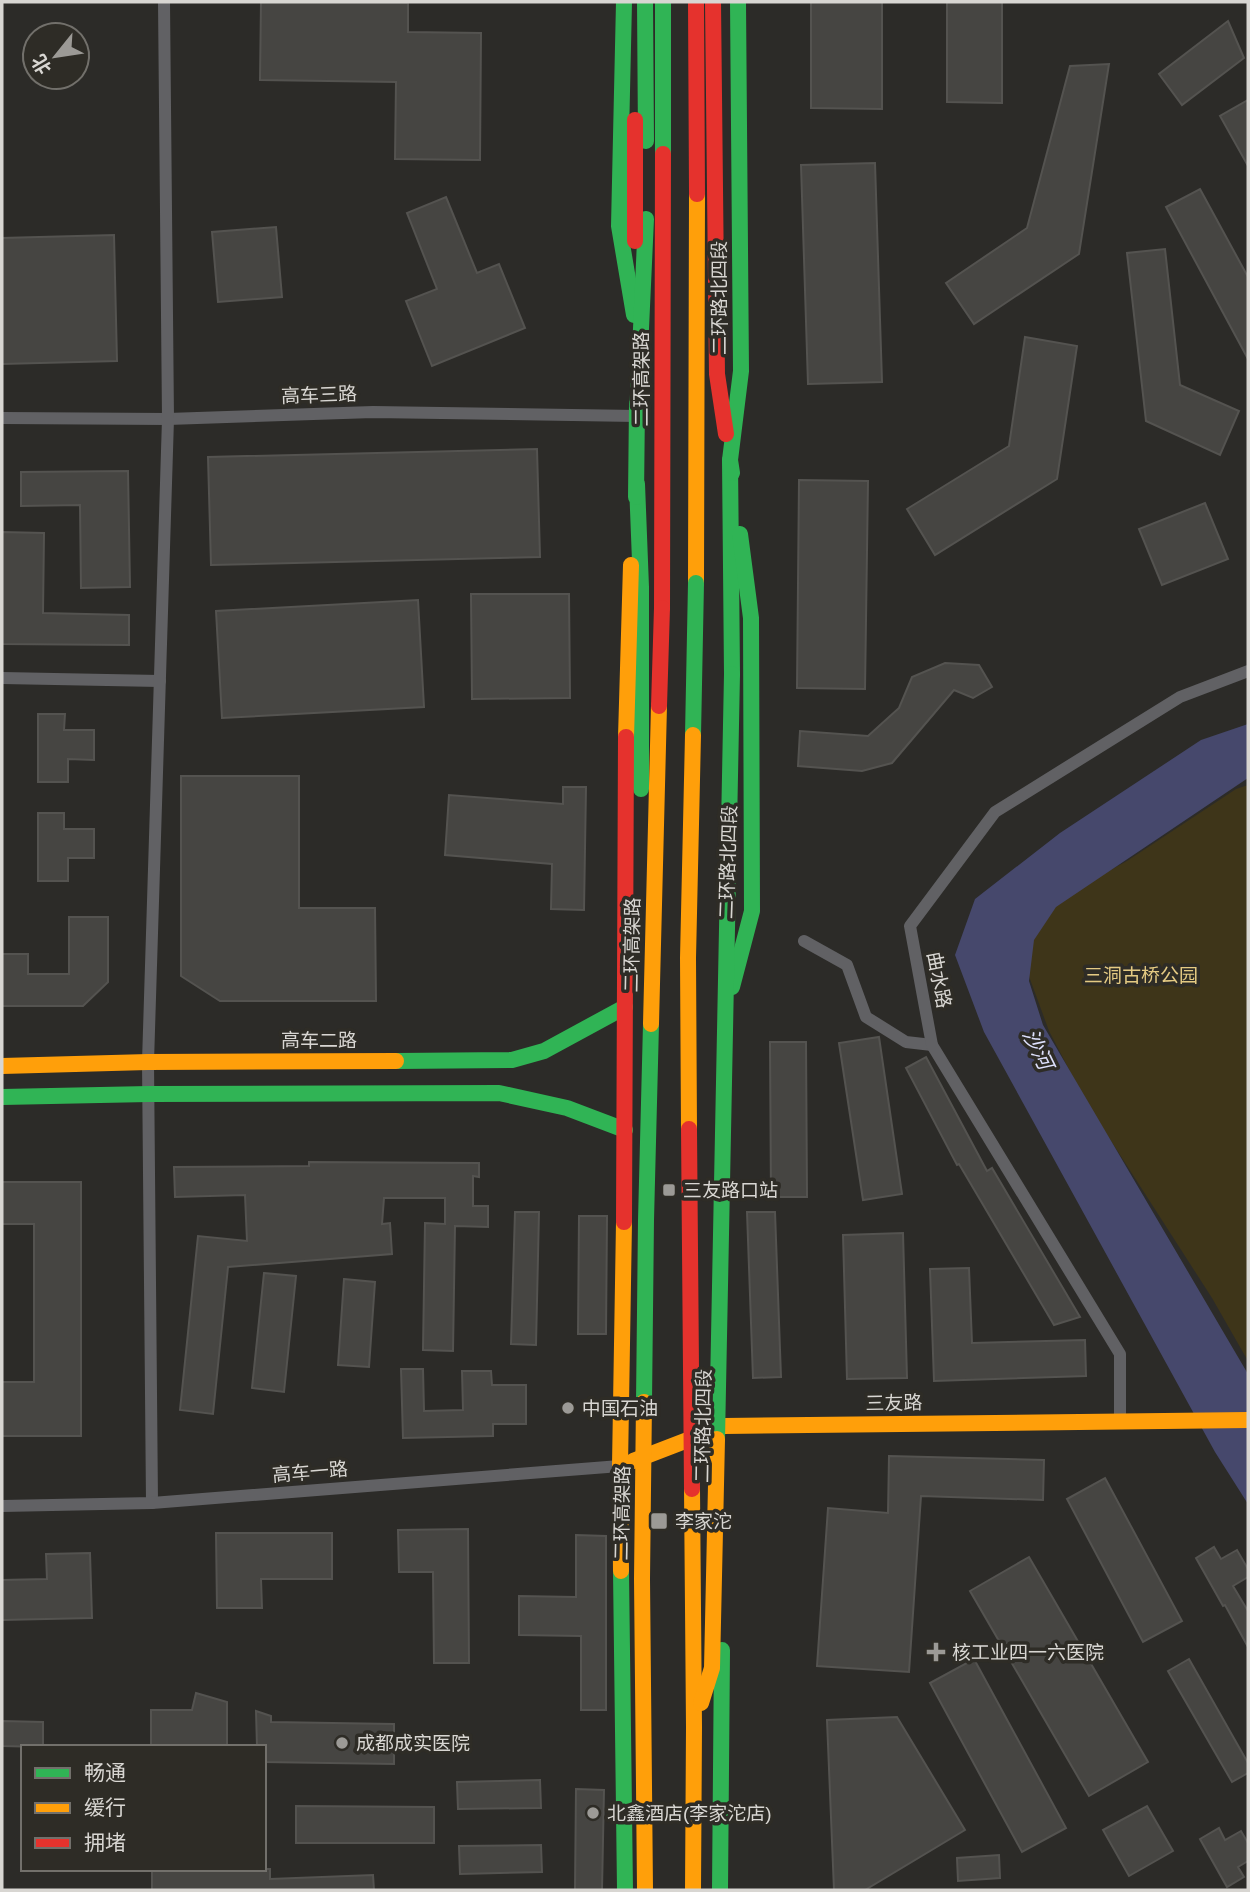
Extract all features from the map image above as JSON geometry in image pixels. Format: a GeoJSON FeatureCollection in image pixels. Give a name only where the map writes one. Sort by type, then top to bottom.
{"type":"FeatureCollection","features":[{"type":"Feature","properties":{"kind":"main road"},"geometry":{"type":"LineString","coordinates":[[624,2],[619,226],[633,308]]}},
{"type":"Feature","properties":{"kind":"main road"},"geometry":{"type":"LineString","coordinates":[[635,2],[633,308],[641,587],[641,789],[633,1528],[642,1579]]}},
{"type":"Feature","properties":{"kind":"main road"},"geometry":{"type":"LineString","coordinates":[[637,416],[646,239],[645,2]]}},
{"type":"Feature","properties":{"kind":"main road","name":"二环高架路"},"geometry":{"type":"LineString","coordinates":[[645,1890],[642,1579],[646,1220],[662,608],[663,2]]}},
{"type":"Feature","properties":{"kind":"main road"},"geometry":{"type":"LineString","coordinates":[[694,1890],[688,958],[696,623],[696,2]]}},
{"type":"Feature","properties":{"kind":"main road"},"geometry":{"type":"LineString","coordinates":[[694,1727],[712,1668],[732,674],[730,460],[717,374],[713,2]]}},
{"type":"Feature","properties":{"kind":"main road","name":"二环路北四段"},"geometry":{"type":"LineString","coordinates":[[720,1890],[729,999],[752,911],[751,618],[730,460],[741,371],[738,2]]}},
{"type":"Feature","properties":{"kind":"main road"},"geometry":{"type":"LineString","coordinates":[[625,1890],[620,1466],[625,1130],[625,759],[629,589],[638,484]]}},
{"type":"Feature","properties":{"kind":"main road","name":"高车二路"},"geometry":{"type":"LineString","coordinates":[[2,1066],[148,1062],[512,1060],[544,1051],[625,1007]]}},
{"type":"Feature","properties":{"kind":"main road"},"geometry":{"type":"LineString","coordinates":[[2,1097],[499,1093],[567,1108],[625,1130]]}},
{"type":"Feature","properties":{"kind":"main road","name":"三友路"},"geometry":{"type":"LineString","coordinates":[[620,1466],[724,1426],[1248,1420]]}},
{"type":"Feature","properties":{"kind":"street"},"geometry":{"type":"LineString","coordinates":[[152,1503],[148,1062],[168,419],[164,2]]}},
{"type":"Feature","properties":{"kind":"street","name":"高车三路"},"geometry":{"type":"LineString","coordinates":[[2,418],[168,419],[373,412],[637,416]]}},
{"type":"Feature","properties":{"kind":"street","name":"曲水路"},"geometry":{"type":"LineString","coordinates":[[1120,1421],[1120,1354],[932,1045],[909,926],[995,811],[1180,696],[1248,671]]}},
{"type":"Feature","properties":{"kind":"street"},"geometry":{"type":"LineString","coordinates":[[2,678],[160,681]]}},
{"type":"Feature","properties":{"kind":"street"},"geometry":{"type":"LineString","coordinates":[[804,941],[847,965],[866,1017],[906,1042],[932,1045]]}},
{"type":"Feature","properties":{"kind":"street","name":"高车一路"},"geometry":{"type":"LineString","coordinates":[[2,1506],[152,1503],[620,1466]]}},
{"type":"Feature","properties":{"kind":"green space","name":"三洞古桥公园"},"geometry":{"type":"Polygon","coordinates":[[[1248,785],[1248,1361],[1212,1298],[1086,1102],[1049,1031],[1023,960],[1043,907],[1127,861],[1236,789],[1248,785]]]}},
{"type":"Feature","properties":{"kind":"water","name":"沙河"},"geometry":{"type":"Polygon","coordinates":[[[1248,724],[1248,778],[1056,907],[1034,940],[1029,981],[1043,1025],[1248,1374],[1248,1504],[1215,1452],[984,1032],[955,955],[975,899],[1060,833],[1201,740],[1248,724]]]}},
{"type":"Feature","properties":{"kind":"building"},"geometry":{"type":"Polygon","coordinates":[[[261,2],[408,3],[408,32],[481,33],[480,160],[395,159],[396,82],[260,80],[261,2]]]}},
{"type":"Feature","properties":{"kind":"building"},"geometry":{"type":"Polygon","coordinates":[[[811,2],[882,2],[882,109],[811,108],[811,2]]]}},
{"type":"Feature","properties":{"kind":"building"},"geometry":{"type":"Polygon","coordinates":[[[947,2],[1002,2],[1002,103],[947,102],[947,2]]]}},
{"type":"Feature","properties":{"kind":"building"},"geometry":{"type":"Polygon","coordinates":[[[1228,21],[1244,58],[1182,105],[1159,74],[1228,21]]]}},
{"type":"Feature","properties":{"kind":"building"},"geometry":{"type":"Polygon","coordinates":[[[1109,64],[1079,254],[974,324],[946,283],[1027,228],[1070,66],[1109,64]]]}},
{"type":"Feature","properties":{"kind":"building"},"geometry":{"type":"Polygon","coordinates":[[[1248,100],[1248,166],[1220,116],[1248,100]]]}},
{"type":"Feature","properties":{"kind":"building"},"geometry":{"type":"Polygon","coordinates":[[[875,163],[882,382],[808,384],[801,165],[875,163]]]}},
{"type":"Feature","properties":{"kind":"building"},"geometry":{"type":"Polygon","coordinates":[[[1200,189],[1248,277],[1248,359],[1166,207],[1200,189]]]}},
{"type":"Feature","properties":{"kind":"building"},"geometry":{"type":"Polygon","coordinates":[[[446,197],[477,273],[499,264],[525,328],[432,366],[406,301],[437,289],[407,213],[446,197]]]}},
{"type":"Feature","properties":{"kind":"building"},"geometry":{"type":"Polygon","coordinates":[[[276,227],[282,297],[218,302],[212,232],[276,227]]]}},
{"type":"Feature","properties":{"kind":"building"},"geometry":{"type":"Polygon","coordinates":[[[114,235],[117,361],[2,364],[2,238],[114,235]]]}},
{"type":"Feature","properties":{"kind":"building"},"geometry":{"type":"Polygon","coordinates":[[[1165,249],[1180,385],[1239,411],[1220,455],[1146,421],[1127,253],[1165,249]]]}},
{"type":"Feature","properties":{"kind":"building"},"geometry":{"type":"Polygon","coordinates":[[[1025,337],[1077,346],[1057,479],[935,555],[907,509],[1009,446],[1025,337]]]}},
{"type":"Feature","properties":{"kind":"building"},"geometry":{"type":"Polygon","coordinates":[[[537,449],[540,557],[211,565],[208,457],[537,449]]]}},
{"type":"Feature","properties":{"kind":"building"},"geometry":{"type":"Polygon","coordinates":[[[128,471],[130,587],[81,588],[80,505],[21,506],[21,472],[128,471]]]}},
{"type":"Feature","properties":{"kind":"building"},"geometry":{"type":"Polygon","coordinates":[[[799,480],[868,481],[865,689],[797,688],[799,480]]]}},
{"type":"Feature","properties":{"kind":"building"},"geometry":{"type":"Polygon","coordinates":[[[1205,503],[1228,559],[1162,585],[1139,529],[1205,503]]]}},
{"type":"Feature","properties":{"kind":"building"},"geometry":{"type":"Polygon","coordinates":[[[2,532],[44,533],[43,613],[129,615],[129,645],[2,644],[2,532]]]}},
{"type":"Feature","properties":{"kind":"building"},"geometry":{"type":"Polygon","coordinates":[[[471,594],[569,594],[570,698],[472,699],[471,594]]]}},
{"type":"Feature","properties":{"kind":"building"},"geometry":{"type":"Polygon","coordinates":[[[418,600],[424,707],[222,718],[216,611],[418,600]]]}},
{"type":"Feature","properties":{"kind":"building"},"geometry":{"type":"Polygon","coordinates":[[[945,663],[979,665],[992,687],[973,698],[954,690],[892,763],[862,771],[798,766],[800,731],[868,736],[899,708],[912,677],[945,663]]]}},
{"type":"Feature","properties":{"kind":"building"},"geometry":{"type":"Polygon","coordinates":[[[38,714],[65,714],[64,730],[94,730],[94,760],[68,759],[68,782],[38,782],[38,714]]]}},
{"type":"Feature","properties":{"kind":"building"},"geometry":{"type":"Polygon","coordinates":[[[181,776],[299,776],[299,908],[375,908],[376,1001],[220,1001],[181,976],[181,776]]]}},
{"type":"Feature","properties":{"kind":"building"},"geometry":{"type":"Polygon","coordinates":[[[563,787],[586,787],[584,910],[551,909],[552,864],[445,855],[449,795],[563,804],[563,787]]]}},
{"type":"Feature","properties":{"kind":"building"},"geometry":{"type":"Polygon","coordinates":[[[38,813],[64,813],[64,829],[94,829],[94,858],[68,858],[68,881],[38,881],[38,813]]]}},
{"type":"Feature","properties":{"kind":"building"},"geometry":{"type":"Polygon","coordinates":[[[69,917],[108,917],[108,982],[83,1006],[2,1006],[2,954],[28,954],[28,974],[69,974],[69,917]]]}},
{"type":"Feature","properties":{"kind":"building"},"geometry":{"type":"Polygon","coordinates":[[[879,1037],[902,1194],[863,1200],[839,1043],[879,1037]]]}},
{"type":"Feature","properties":{"kind":"building"},"geometry":{"type":"Polygon","coordinates":[[[770,1042],[806,1042],[807,1197],[771,1197],[770,1042]]]}},
{"type":"Feature","properties":{"kind":"building"},"geometry":{"type":"Polygon","coordinates":[[[926,1057],[987,1171],[992,1168],[1080,1317],[1054,1325],[959,1164],[957,1165],[906,1068],[926,1057]]]}},
{"type":"Feature","properties":{"kind":"building"},"geometry":{"type":"Polygon","coordinates":[[[309,1162],[479,1163],[479,1177],[473,1176],[473,1206],[488,1206],[488,1227],[455,1226],[453,1351],[423,1350],[425,1223],[445,1224],[445,1198],[384,1198],[382,1224],[390,1223],[392,1254],[228,1267],[213,1414],[180,1410],[198,1236],[247,1241],[245,1195],[175,1197],[174,1167],[309,1166],[309,1162]]]}},
{"type":"Feature","properties":{"kind":"building"},"geometry":{"type":"Polygon","coordinates":[[[2,1182],[81,1182],[81,1436],[2,1436],[2,1382],[34,1382],[34,1224],[2,1224],[2,1182]]]}},
{"type":"Feature","properties":{"kind":"building"},"geometry":{"type":"Polygon","coordinates":[[[515,1212],[539,1212],[536,1345],[511,1344],[515,1212]]]}},
{"type":"Feature","properties":{"kind":"building"},"geometry":{"type":"Polygon","coordinates":[[[747,1212],[775,1212],[781,1377],[753,1378],[747,1212]]]}},
{"type":"Feature","properties":{"kind":"building"},"geometry":{"type":"Polygon","coordinates":[[[579,1216],[607,1216],[606,1334],[578,1334],[579,1216]]]}},
{"type":"Feature","properties":{"kind":"building"},"geometry":{"type":"Polygon","coordinates":[[[903,1233],[907,1378],[847,1379],[843,1235],[903,1233]]]}},
{"type":"Feature","properties":{"kind":"building"},"geometry":{"type":"Polygon","coordinates":[[[969,1268],[972,1343],[1085,1340],[1086,1376],[934,1381],[930,1269],[969,1268]]]}},
{"type":"Feature","properties":{"kind":"building"},"geometry":{"type":"Polygon","coordinates":[[[264,1273],[296,1276],[284,1392],[252,1388],[264,1273]]]}},
{"type":"Feature","properties":{"kind":"building"},"geometry":{"type":"Polygon","coordinates":[[[344,1279],[375,1282],[369,1367],[338,1365],[344,1279]]]}},
{"type":"Feature","properties":{"kind":"building"},"geometry":{"type":"Polygon","coordinates":[[[401,1369],[423,1369],[424,1411],[463,1410],[462,1371],[491,1371],[492,1385],[526,1385],[526,1424],[493,1424],[493,1436],[403,1438],[401,1369]]]}},
{"type":"Feature","properties":{"kind":"building"},"geometry":{"type":"Polygon","coordinates":[[[889,1456],[1044,1460],[1043,1500],[921,1496],[909,1672],[817,1666],[828,1508],[888,1513],[889,1456]]]}},
{"type":"Feature","properties":{"kind":"building"},"geometry":{"type":"Polygon","coordinates":[[[1105,1478],[1182,1621],[1143,1642],[1067,1499],[1105,1478]]]}},
{"type":"Feature","properties":{"kind":"building"},"geometry":{"type":"Polygon","coordinates":[[[468,1529],[469,1663],[434,1663],[433,1572],[399,1572],[398,1530],[468,1529]]]}},
{"type":"Feature","properties":{"kind":"building"},"geometry":{"type":"Polygon","coordinates":[[[216,1533],[332,1533],[332,1579],[261,1579],[262,1608],[217,1608],[216,1533]]]}},
{"type":"Feature","properties":{"kind":"building"},"geometry":{"type":"Polygon","coordinates":[[[576,1535],[606,1536],[606,1710],[581,1710],[581,1636],[519,1635],[519,1596],[576,1597],[576,1535]]]}},
{"type":"Feature","properties":{"kind":"building"},"geometry":{"type":"Polygon","coordinates":[[[1214,1547],[1221,1559],[1237,1550],[1248,1569],[1248,1577],[1233,1586],[1248,1611],[1248,1647],[1196,1558],[1214,1547]]]}},
{"type":"Feature","properties":{"kind":"building"},"geometry":{"type":"Polygon","coordinates":[[[90,1553],[92,1618],[2,1620],[2,1580],[47,1579],[46,1554],[90,1553]]]}},
{"type":"Feature","properties":{"kind":"building"},"geometry":{"type":"Polygon","coordinates":[[[1029,1557],[1148,1762],[1089,1796],[970,1591],[1029,1557]]]}},
{"type":"Feature","properties":{"kind":"building"},"geometry":{"type":"Polygon","coordinates":[[[974,1659],[1066,1828],[1022,1852],[930,1683],[974,1659]]]}},
{"type":"Feature","properties":{"kind":"building"},"geometry":{"type":"Polygon","coordinates":[[[1189,1659],[1248,1763],[1248,1773],[1232,1782],[1168,1671],[1189,1659]]]}},
{"type":"Feature","properties":{"kind":"building"},"geometry":{"type":"Polygon","coordinates":[[[196,1693],[227,1702],[227,1745],[151,1745],[151,1710],[192,1710],[196,1693]]]}},
{"type":"Feature","properties":{"kind":"building","name":"成都成实医院"},"geometry":{"type":"Polygon","coordinates":[[[256,1711],[271,1716],[271,1722],[394,1724],[394,1764],[266,1762],[266,1745],[257,1745],[256,1711]]]}},
{"type":"Feature","properties":{"kind":"building"},"geometry":{"type":"Polygon","coordinates":[[[897,1717],[965,1830],[865,1890],[834,1890],[827,1720],[897,1717]]]}},
{"type":"Feature","properties":{"kind":"building"},"geometry":{"type":"Polygon","coordinates":[[[2,1721],[43,1722],[43,1745],[2,1746],[2,1721]]]}},
{"type":"Feature","properties":{"kind":"building"},"geometry":{"type":"Polygon","coordinates":[[[540,1780],[541,1808],[458,1809],[457,1782],[540,1780]]]}},
{"type":"Feature","properties":{"kind":"building"},"geometry":{"type":"Polygon","coordinates":[[[576,1789],[604,1790],[602,1890],[575,1890],[576,1789]]]}},
{"type":"Feature","properties":{"kind":"building"},"geometry":{"type":"Polygon","coordinates":[[[296,1806],[434,1807],[434,1843],[296,1843],[296,1806]]]}},
{"type":"Feature","properties":{"kind":"building"},"geometry":{"type":"Polygon","coordinates":[[[1147,1806],[1173,1851],[1129,1876],[1103,1830],[1147,1806]]]}},
{"type":"Feature","properties":{"kind":"building"},"geometry":{"type":"Polygon","coordinates":[[[1219,1828],[1225,1840],[1241,1831],[1248,1843],[1248,1861],[1238,1867],[1244,1877],[1227,1887],[1200,1839],[1219,1828]]]}},
{"type":"Feature","properties":{"kind":"building"},"geometry":{"type":"Polygon","coordinates":[[[541,1845],[542,1872],[460,1874],[459,1846],[541,1845]]]}},
{"type":"Feature","properties":{"kind":"building"},"geometry":{"type":"Polygon","coordinates":[[[999,1855],[1000,1878],[958,1881],[957,1858],[999,1855]]]}},
{"type":"Feature","properties":{"kind":"building"},"geometry":{"type":"Polygon","coordinates":[[[270,1869],[270,1879],[373,1875],[374,1890],[152,1890],[152,1871],[270,1869]]]}},
{"type":"Feature","properties":{"kind":"traffic: fast"},"geometry":{"type":"LineString","coordinates":[[624,2],[619,226],[634,315]]}},
{"type":"Feature","properties":{"kind":"traffic: fast"},"geometry":{"type":"LineString","coordinates":[[645,2],[646,141]]}},
{"type":"Feature","properties":{"kind":"traffic: fast"},"geometry":{"type":"LineString","coordinates":[[663,2],[663,154]]}},
{"type":"Feature","properties":{"kind":"traffic: fast"},"geometry":{"type":"LineString","coordinates":[[732,473],[730,460],[741,371],[738,2]]}},
{"type":"Feature","properties":{"kind":"traffic: fast"},"geometry":{"type":"LineString","coordinates":[[637,416],[646,219]]}},
{"type":"Feature","properties":{"kind":"traffic: fast"},"geometry":{"type":"LineString","coordinates":[[636,497],[637,404]]}},
{"type":"Feature","properties":{"kind":"traffic: fast"},"geometry":{"type":"LineString","coordinates":[[730,460],[732,674]]}},
{"type":"Feature","properties":{"kind":"traffic: fast"},"geometry":{"type":"LineString","coordinates":[[637,484],[641,587],[641,789]]}},
{"type":"Feature","properties":{"kind":"traffic: fast"},"geometry":{"type":"LineString","coordinates":[[732,987],[752,911],[751,618],[740,534]]}},
{"type":"Feature","properties":{"kind":"traffic: fast"},"geometry":{"type":"LineString","coordinates":[[693,735],[696,583]]}},
{"type":"Feature","properties":{"kind":"traffic: fast"},"geometry":{"type":"LineString","coordinates":[[717,1439],[732,674]]}},
{"type":"Feature","properties":{"kind":"traffic: fast"},"geometry":{"type":"LineString","coordinates":[[396,1061],[512,1060],[544,1051],[625,1007]]}},
{"type":"Feature","properties":{"kind":"traffic: fast"},"geometry":{"type":"LineString","coordinates":[[644,1402],[651,1024]]}},
{"type":"Feature","properties":{"kind":"traffic: fast"},"geometry":{"type":"LineString","coordinates":[[2,1097],[499,1093],[567,1108],[625,1130]]}},
{"type":"Feature","properties":{"kind":"traffic: fast"},"geometry":{"type":"LineString","coordinates":[[621,1571],[625,1890]]}},
{"type":"Feature","properties":{"kind":"traffic: fast"},"geometry":{"type":"LineString","coordinates":[[720,1890],[722,1650]]}},
{"type":"Feature","properties":{"kind":"traffic: slow"},"geometry":{"type":"LineString","coordinates":[[696,583],[697,194]]}},
{"type":"Feature","properties":{"kind":"traffic: slow"},"geometry":{"type":"LineString","coordinates":[[626,737],[631,565]]}},
{"type":"Feature","properties":{"kind":"traffic: slow"},"geometry":{"type":"LineString","coordinates":[[651,1024],[659,706]]}},
{"type":"Feature","properties":{"kind":"traffic: slow"},"geometry":{"type":"LineString","coordinates":[[689,1129],[688,958],[693,735]]}},
{"type":"Feature","properties":{"kind":"traffic: slow"},"geometry":{"type":"LineString","coordinates":[[2,1066],[148,1062],[396,1061]]}},
{"type":"Feature","properties":{"kind":"traffic: slow"},"geometry":{"type":"LineString","coordinates":[[621,1571],[624,1222]]}},
{"type":"Feature","properties":{"kind":"traffic: slow"},"geometry":{"type":"LineString","coordinates":[[644,1402],[642,1579],[645,1890]]}},
{"type":"Feature","properties":{"kind":"traffic: slow"},"geometry":{"type":"LineString","coordinates":[[633,1461],[724,1426],[1248,1420]]}},
{"type":"Feature","properties":{"kind":"traffic: slow"},"geometry":{"type":"LineString","coordinates":[[701,1703],[712,1668],[717,1439]]}},
{"type":"Feature","properties":{"kind":"traffic: slow"},"geometry":{"type":"LineString","coordinates":[[692,1489],[693,1890]]}},
{"type":"Feature","properties":{"kind":"traffic: jam"},"geometry":{"type":"LineString","coordinates":[[696,2],[697,194]]}},
{"type":"Feature","properties":{"kind":"traffic: jam"},"geometry":{"type":"LineString","coordinates":[[713,2],[717,374],[726,434]]}},
{"type":"Feature","properties":{"kind":"traffic: jam"},"geometry":{"type":"LineString","coordinates":[[635,120],[635,241]]}},
{"type":"Feature","properties":{"kind":"traffic: jam"},"geometry":{"type":"LineString","coordinates":[[662,608],[663,154]]}},
{"type":"Feature","properties":{"kind":"traffic: jam"},"geometry":{"type":"LineString","coordinates":[[659,706],[662,608]]}},
{"type":"Feature","properties":{"kind":"traffic: jam"},"geometry":{"type":"LineString","coordinates":[[624,1222],[626,737]]}},
{"type":"Feature","properties":{"kind":"traffic: jam"},"geometry":{"type":"LineString","coordinates":[[689,1129],[692,1489]]}},
{"type":"Feature","properties":{"kind":"place","name":"三友路口站"},"geometry":{"type":"Point","coordinates":[669,1190]}},
{"type":"Feature","properties":{"kind":"place","name":"中国石油"},"geometry":{"type":"Point","coordinates":[568,1408]}},
{"type":"Feature","properties":{"kind":"place","name":"李家沱"},"geometry":{"type":"Point","coordinates":[659,1521]}},
{"type":"Feature","properties":{"kind":"place","name":"核工业四一六医院"},"geometry":{"type":"Point","coordinates":[936,1652]}},
{"type":"Feature","properties":{"kind":"place","name":"成都成实医院"},"geometry":{"type":"Point","coordinates":[342,1743]}},
{"type":"Feature","properties":{"kind":"place","name":"北鑫酒店(李家沱店)"},"geometry":{"type":"Point","coordinates":[593,1813]}}]}
